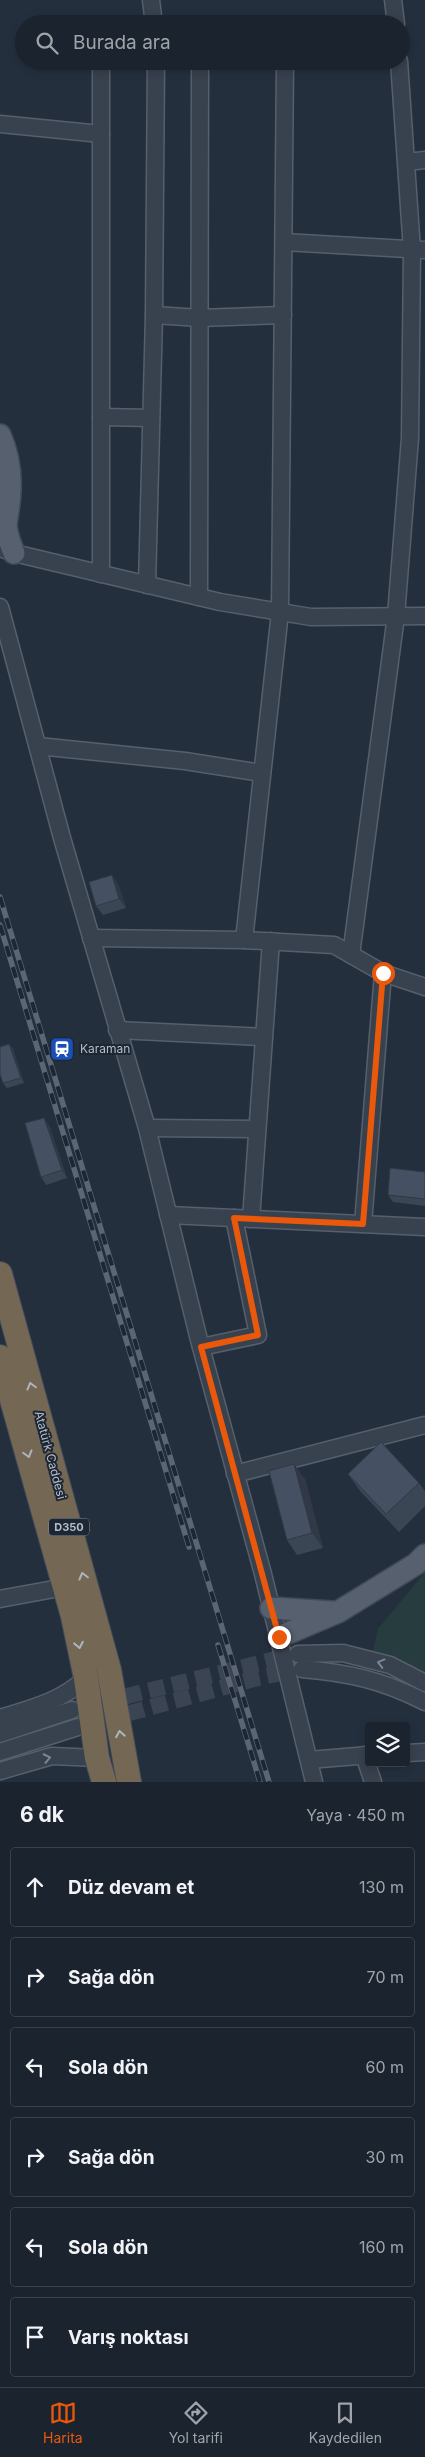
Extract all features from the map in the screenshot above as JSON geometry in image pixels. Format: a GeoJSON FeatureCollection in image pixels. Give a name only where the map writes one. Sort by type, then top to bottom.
{"type":"FeatureCollection","features":[{"type":"Feature","properties":{"kind":"highway","name":"Atatürk Caddesi"},"geometry":{"type":"LineString","coordinates":[[0,1274],[109,1670],[129,1782]]}},
{"type":"Feature","properties":{"kind":"highway","name":"Atatürk Caddesi"},"geometry":{"type":"LineString","coordinates":[[0,1357],[65,1587],[86,1678],[97,1758],[104,1782]]}},
{"type":"Feature","properties":{"kind":"main road"},"geometry":{"type":"LineString","coordinates":[[0,435],[8,452],[10,493],[3,520],[7,551]]}},
{"type":"Feature","properties":{"kind":"main road"},"geometry":{"type":"LineString","coordinates":[[279,1637],[338,1612],[416,1564],[425,1556]]}},
{"type":"Feature","properties":{"kind":"main road"},"geometry":{"type":"LineString","coordinates":[[271,1608],[338,1612]]}},
{"type":"Feature","properties":{"kind":"street"},"geometry":{"type":"LineString","coordinates":[[151,0],[153,15]]}},
{"type":"Feature","properties":{"kind":"street"},"geometry":{"type":"LineString","coordinates":[[393,0],[395,15]]}},
{"type":"Feature","properties":{"kind":"street"},"geometry":{"type":"LineString","coordinates":[[101,70],[101,574]]}},
{"type":"Feature","properties":{"kind":"street"},"geometry":{"type":"LineString","coordinates":[[147,585],[154,315],[156,70]]}},
{"type":"Feature","properties":{"kind":"street"},"geometry":{"type":"LineString","coordinates":[[199,597],[200,70]]}},
{"type":"Feature","properties":{"kind":"street"},"geometry":{"type":"LineString","coordinates":[[244,940],[280,612],[285,70]]}},
{"type":"Feature","properties":{"kind":"street"},"geometry":{"type":"LineString","coordinates":[[351,955],[396,616],[410,438],[418,250],[407,162],[400,70]]}},
{"type":"Feature","properties":{"kind":"street"},"geometry":{"type":"LineString","coordinates":[[0,124],[101,134]]}},
{"type":"Feature","properties":{"kind":"street"},"geometry":{"type":"LineString","coordinates":[[407,162],[425,160]]}},
{"type":"Feature","properties":{"kind":"street"},"geometry":{"type":"LineString","coordinates":[[284,242],[418,250]]}},
{"type":"Feature","properties":{"kind":"street"},"geometry":{"type":"LineString","coordinates":[[154,315],[200,318],[283,315]]}},
{"type":"Feature","properties":{"kind":"street"},"geometry":{"type":"LineString","coordinates":[[101,417],[151,418]]}},
{"type":"Feature","properties":{"kind":"street"},"geometry":{"type":"LineString","coordinates":[[7,551],[199,597],[311,617],[425,616]]}},
{"type":"Feature","properties":{"kind":"street"},"geometry":{"type":"LineString","coordinates":[[0,606],[62,838],[147,1128],[201,1347],[279,1637],[314,1782]]}},
{"type":"Feature","properties":{"kind":"street"},"geometry":{"type":"LineString","coordinates":[[38,746],[185,761],[262,773]]}},
{"type":"Feature","properties":{"kind":"street"},"geometry":{"type":"LineString","coordinates":[[91,938],[244,940],[334,945],[383,973],[425,987]]}},
{"type":"Feature","properties":{"kind":"street"},"geometry":{"type":"LineString","coordinates":[[251,1219],[272,942]]}},
{"type":"Feature","properties":{"kind":"street"},"geometry":{"type":"LineString","coordinates":[[363,1224],[383,973]]}},
{"type":"Feature","properties":{"kind":"street"},"geometry":{"type":"LineString","coordinates":[[118,1030],[264,1037]]}},
{"type":"Feature","properties":{"kind":"street"},"geometry":{"type":"LineString","coordinates":[[147,1128],[258,1129]]}},
{"type":"Feature","properties":{"kind":"street"},"geometry":{"type":"LineString","coordinates":[[168,1214],[425,1227]]}},
{"type":"Feature","properties":{"kind":"street"},"geometry":{"type":"LineString","coordinates":[[201,1347],[258,1335],[234,1218]]}},
{"type":"Feature","properties":{"kind":"street"},"geometry":{"type":"LineString","coordinates":[[235,1474],[425,1425]]}},
{"type":"Feature","properties":{"kind":"street"},"geometry":{"type":"LineString","coordinates":[[0,1599],[65,1587]]}},
{"type":"Feature","properties":{"kind":"street"},"geometry":{"type":"LineString","coordinates":[[425,1683],[390,1665],[344,1653],[300,1661],[374,1680],[425,1702]]}},
{"type":"Feature","properties":{"kind":"street"},"geometry":{"type":"LineString","coordinates":[[0,1718],[46,1704],[70,1692],[86,1678]]}},
{"type":"Feature","properties":{"kind":"street"},"geometry":{"type":"LineString","coordinates":[[0,1734],[72,1710]]}},
{"type":"Feature","properties":{"kind":"street"},"geometry":{"type":"LineString","coordinates":[[0,1752],[78,1727]]}},
{"type":"Feature","properties":{"kind":"street"},"geometry":{"type":"LineString","coordinates":[[410,1753],[425,1752]]}},
{"type":"Feature","properties":{"kind":"street"},"geometry":{"type":"LineString","coordinates":[[309,1760],[365,1755]]}},
{"type":"Feature","properties":{"kind":"street"},"geometry":{"type":"LineString","coordinates":[[0,1771],[52,1756],[97,1758]]}},
{"type":"Feature","properties":{"kind":"street"},"geometry":{"type":"LineString","coordinates":[[369,1767],[373,1782]]}},
{"type":"Feature","properties":{"kind":"green space"},"geometry":{"type":"Polygon","coordinates":[[[425,1572],[425,1674],[373,1651],[378,1629],[425,1572]]]}},
{"type":"Feature","properties":{"kind":"building"},"geometry":{"type":"Polygon","coordinates":[[[112,875],[119,899],[96,906],[89,882],[112,875]]]}},
{"type":"Feature","properties":{"kind":"building"},"geometry":{"type":"Polygon","coordinates":[[[9,1044],[21,1078],[3,1083],[0,1074],[0,1047],[9,1044]]]}},
{"type":"Feature","properties":{"kind":"building"},"geometry":{"type":"Polygon","coordinates":[[[44,1118],[62,1170],[41,1177],[25,1123],[44,1118]]]}},
{"type":"Feature","properties":{"kind":"building"},"geometry":{"type":"Polygon","coordinates":[[[390,1168],[425,1172],[425,1199],[388,1195],[390,1168]]]}},
{"type":"Feature","properties":{"kind":"building"},"geometry":{"type":"Polygon","coordinates":[[[381,1442],[419,1483],[386,1514],[348,1474],[381,1442]]]}},
{"type":"Feature","properties":{"kind":"building"},"geometry":{"type":"Polygon","coordinates":[[[294,1464],[312,1533],[287,1540],[269,1471],[294,1464]]]}},
{"type":"Feature","properties":{"kind":"tunnel"},"geometry":{"type":"LineString","coordinates":[[79,1708],[296,1654]]}},
{"type":"Feature","properties":{"kind":"tunnel"},"geometry":{"type":"LineString","coordinates":[[82,1726],[258,1678],[301,1669]]}},
{"type":"Feature","properties":{"kind":"railway"},"geometry":{"type":"LineString","coordinates":[[0,897],[269,1782]]}},
{"type":"Feature","properties":{"kind":"railway"},"geometry":{"type":"LineString","coordinates":[[0,925],[189,1547]]}},
{"type":"Feature","properties":{"kind":"railway"},"geometry":{"type":"LineString","coordinates":[[218,1645],[260,1782]]}},
{"type":"Feature","properties":{"kind":"place","name":"Karaman"},"geometry":{"type":"Point","coordinates":[62,1049]}},
{"type":"Feature","properties":{"kind":"route"},"geometry":{"type":"LineString","coordinates":[[279,1637],[201,1347],[258,1335],[234,1218],[363,1224],[383,973]]}}]}
